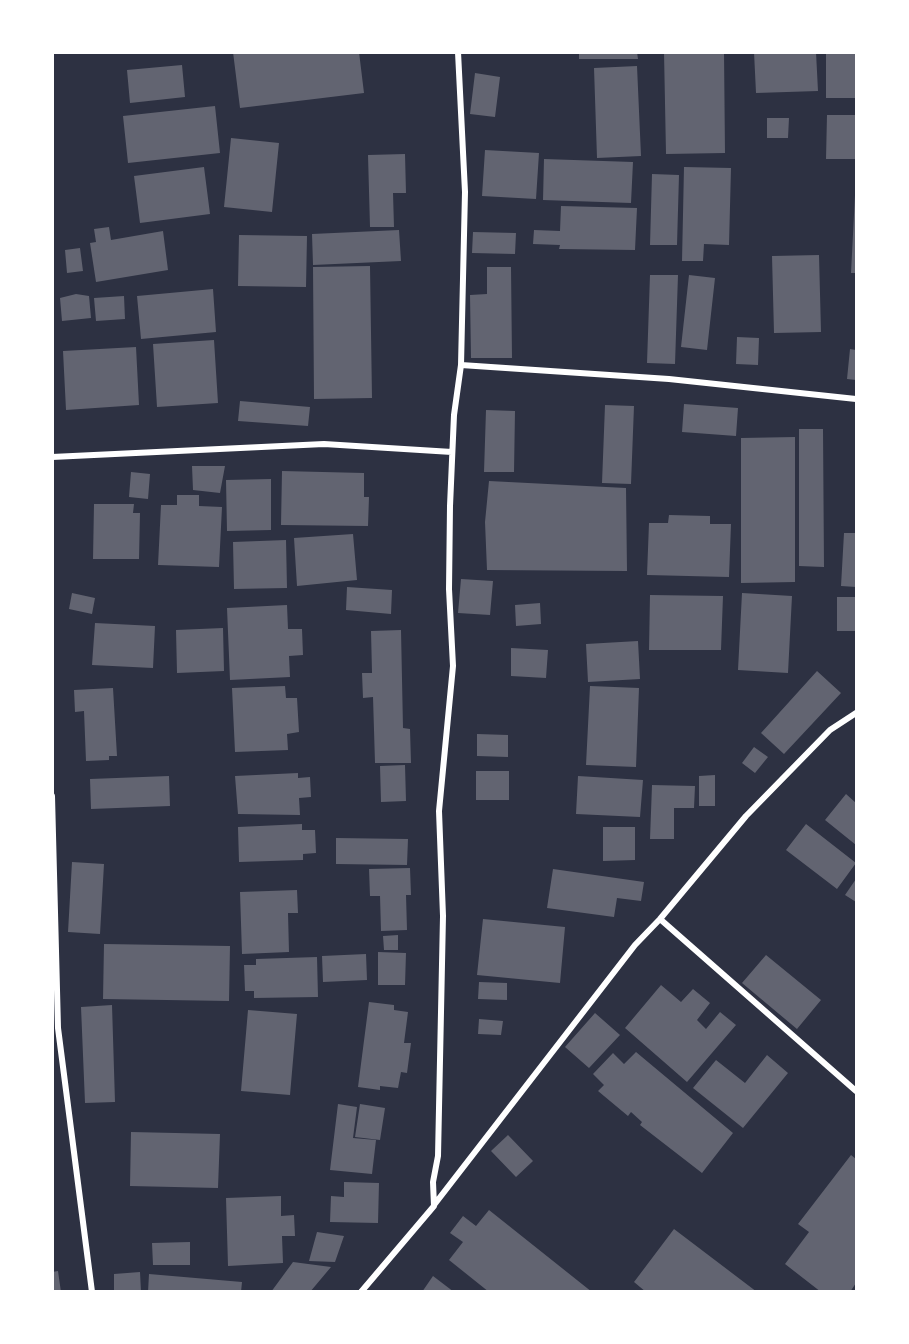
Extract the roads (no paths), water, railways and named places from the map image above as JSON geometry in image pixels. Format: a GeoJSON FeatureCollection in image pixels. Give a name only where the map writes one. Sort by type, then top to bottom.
{"type":"FeatureCollection","features":[{"type":"Feature","properties":{"kind":"street"},"geometry":{"type":"LineString","coordinates":[[434,1206],[434,1182],[438,1156],[443,916],[439,811],[453,666],[449,589],[452,452],[454,415],[461,365],[465,192],[458,52]]}},
{"type":"Feature","properties":{"kind":"street"},"geometry":{"type":"LineString","coordinates":[[461,365],[669,379],[856,399]]}},
{"type":"Feature","properties":{"kind":"street"},"geometry":{"type":"LineString","coordinates":[[52,457],[324,444],[452,452]]}},
{"type":"Feature","properties":{"kind":"street"},"geometry":{"type":"LineString","coordinates":[[361,1292],[434,1206],[635,945],[660,919],[746,816],[830,730],[856,713]]}},
{"type":"Feature","properties":{"kind":"street"},"geometry":{"type":"LineString","coordinates":[[52,796],[58,1028],[92,1292]]}},
{"type":"Feature","properties":{"kind":"street"},"geometry":{"type":"LineString","coordinates":[[660,919],[856,1091]]}}]}
